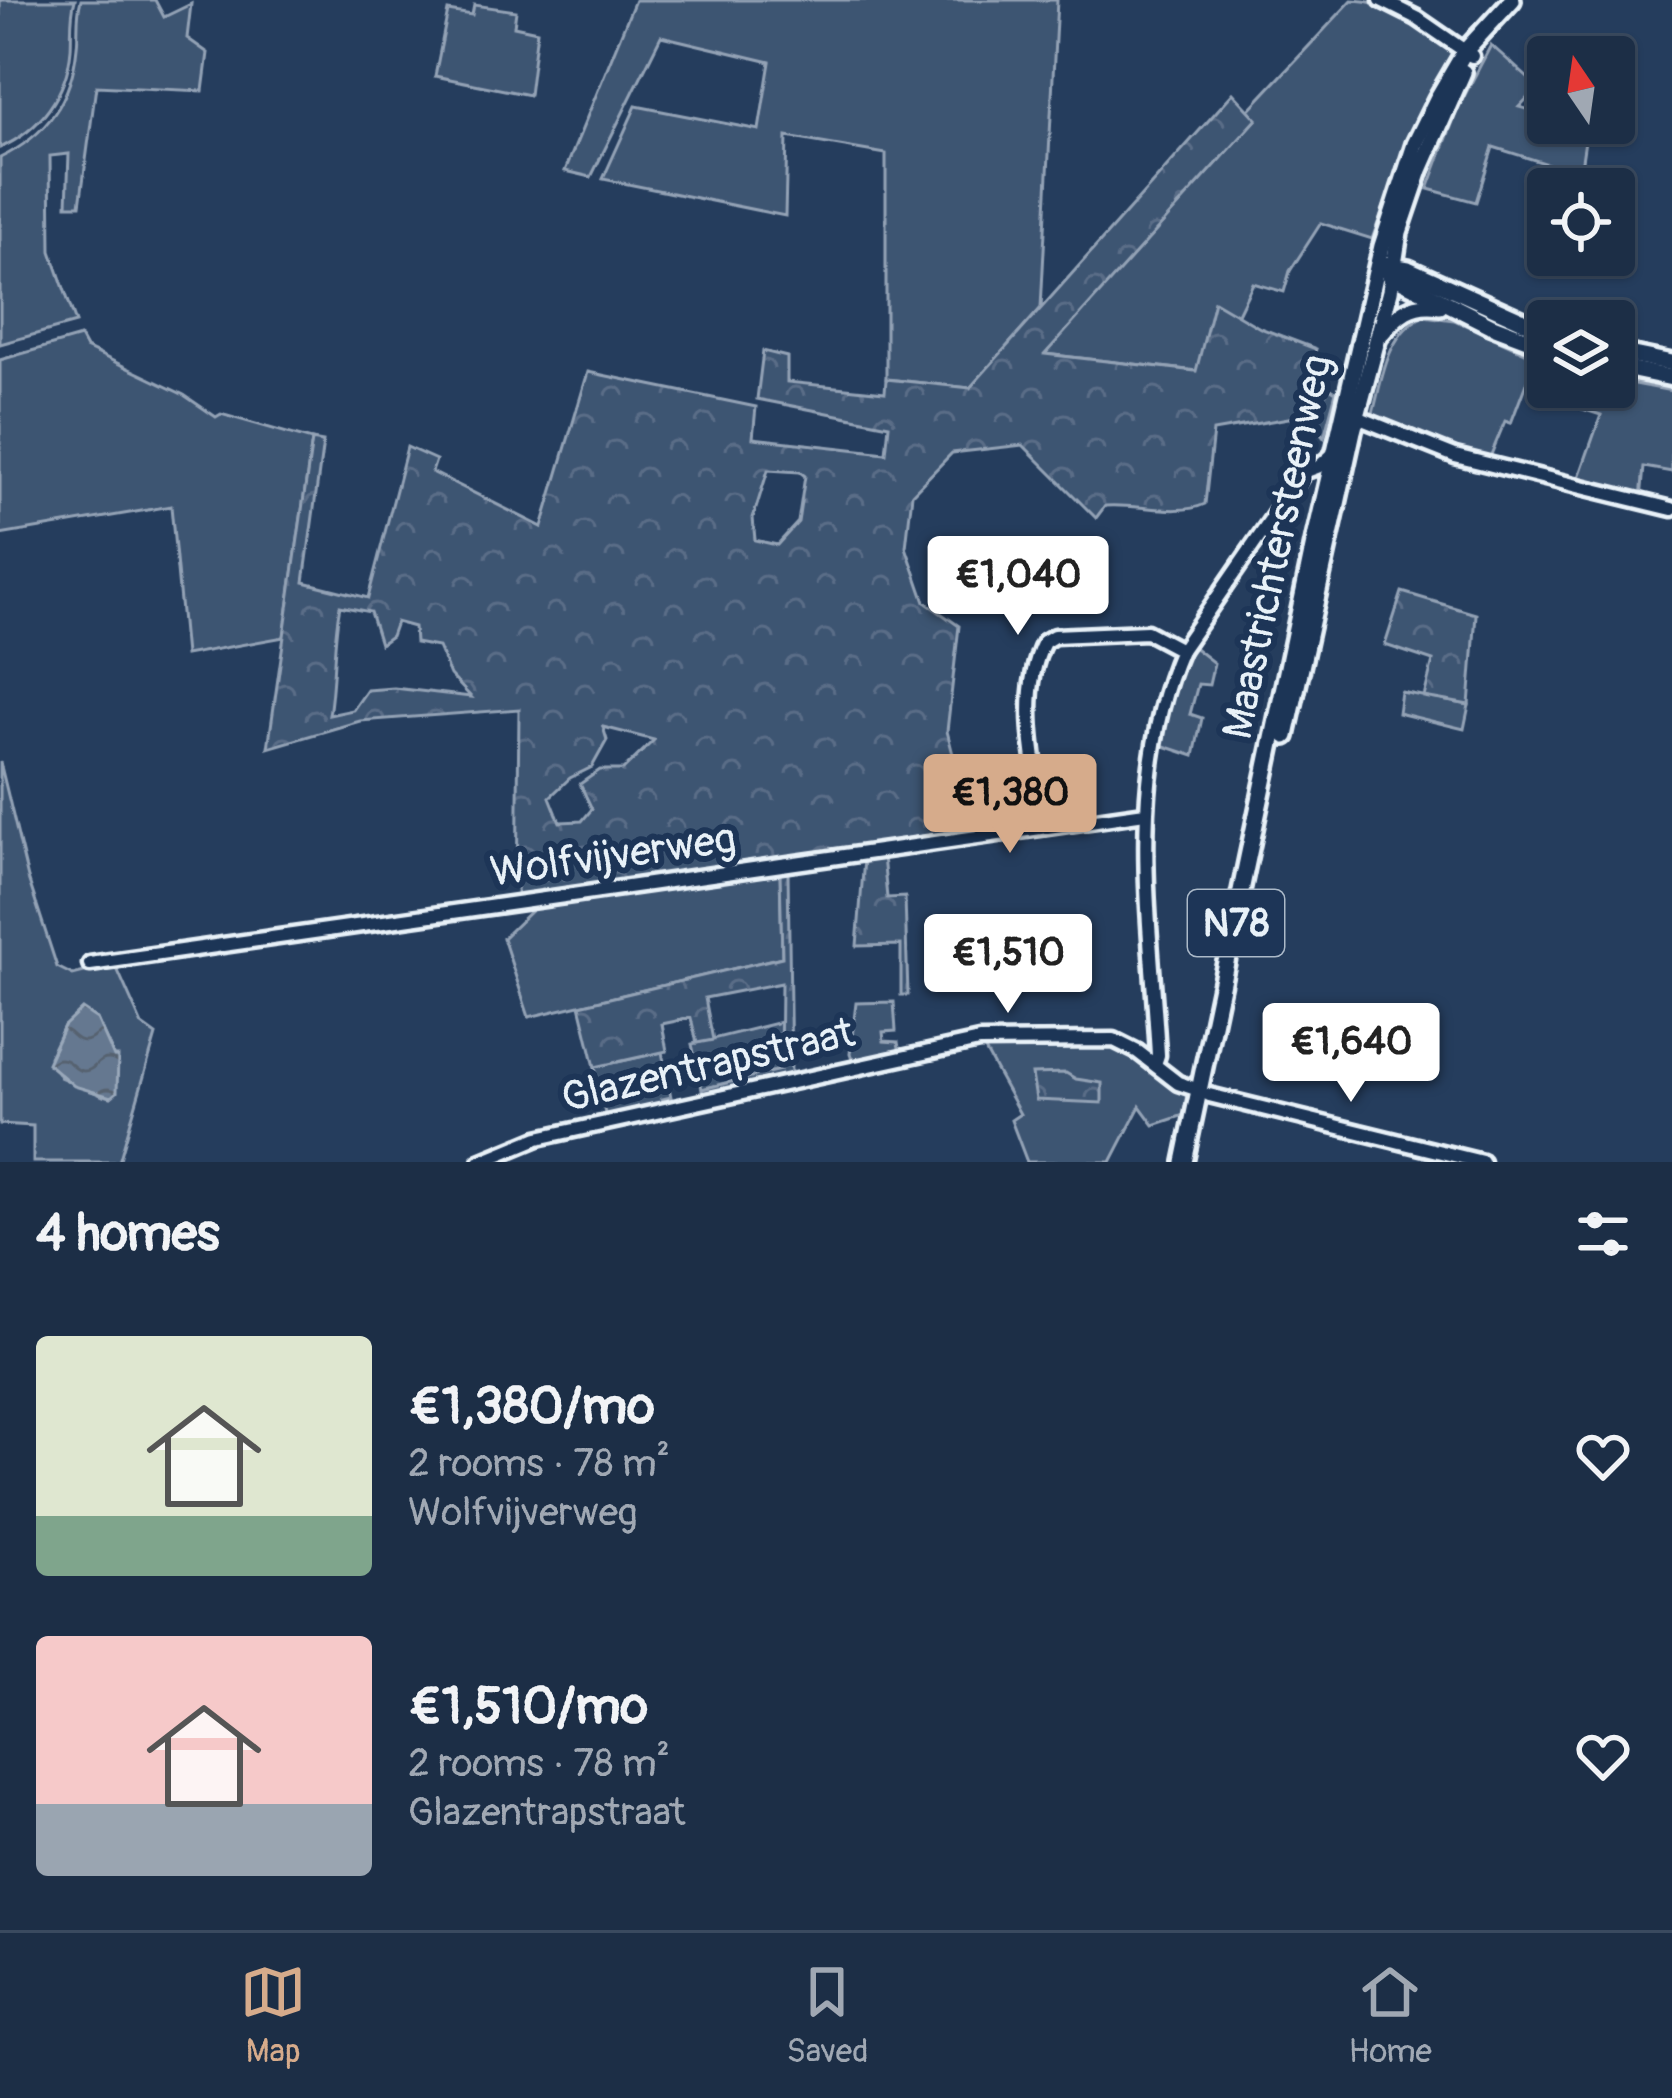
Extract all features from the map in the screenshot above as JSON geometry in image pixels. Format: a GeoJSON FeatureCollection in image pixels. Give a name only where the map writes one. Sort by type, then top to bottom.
{"type":"FeatureCollection","features":[{"type":"Feature","properties":{"kind":"main road","name":"Maastrichtersteenweg"},"geometry":{"type":"LineString","coordinates":[[1306,621],[1327,466],[1377,265],[1408,164],[1469,54],[1512,0]]}},
{"type":"Feature","properties":{"kind":"main road","name":"Maastrichtersteenweg"},"geometry":{"type":"LineString","coordinates":[[1198,1119],[1306,621],[1378,338],[1404,214],[1442,102]]}},
{"type":"Feature","properties":{"kind":"main road"},"geometry":{"type":"LineString","coordinates":[[1377,265],[1527,324]]}},
{"type":"Feature","properties":{"kind":"main road"},"geometry":{"type":"LineString","coordinates":[[1394,270],[1490,325]]}},
{"type":"Feature","properties":{"kind":"main road"},"geometry":{"type":"LineString","coordinates":[[1378,338],[1403,311],[1425,304],[1527,339]]}},
{"type":"Feature","properties":{"kind":"main road"},"geometry":{"type":"LineString","coordinates":[[1635,355],[1672,363]]}},
{"type":"Feature","properties":{"kind":"main road"},"geometry":{"type":"LineString","coordinates":[[1635,370],[1672,378]]}},
{"type":"Feature","properties":{"kind":"main road","name":"N78"},"geometry":{"type":"LineString","coordinates":[[1184,1162],[1198,1119]]}},
{"type":"Feature","properties":{"kind":"main road","name":"N78"},"geometry":{"type":"LineString","coordinates":[[1193,1162],[1198,1119]]}},
{"type":"Feature","properties":{"kind":"street"},"geometry":{"type":"LineString","coordinates":[[1381,0],[1418,18],[1469,54]]}},
{"type":"Feature","properties":{"kind":"street"},"geometry":{"type":"LineString","coordinates":[[1357,417],[1455,456],[1672,508]]}},
{"type":"Feature","properties":{"kind":"street"},"geometry":{"type":"LineString","coordinates":[[1159,1067],[1145,813],[1153,738],[1181,650],[1304,472],[1327,466]]}},
{"type":"Feature","properties":{"kind":"street"},"geometry":{"type":"LineString","coordinates":[[1045,826],[1031,745],[1034,682],[1044,642],[1054,636],[1147,632],[1181,650]]}},
{"type":"Feature","properties":{"kind":"street","name":"Wolfvijverweg"},"geometry":{"type":"LineString","coordinates":[[90,964],[1145,813]]}},
{"type":"Feature","properties":{"kind":"street","name":"Glazentrapstraat"},"geometry":{"type":"LineString","coordinates":[[480,1162],[538,1138],[979,1040],[1098,1038],[1126,1046],[1203,1088],[1481,1162]]}},
{"type":"Feature","properties":{"kind":"green space"},"geometry":{"type":"Polygon","coordinates":[[[0,0],[75,0],[68,66],[57,96],[39,121],[0,148],[0,0]]]}},
{"type":"Feature","properties":{"kind":"green space"},"geometry":{"type":"Polygon","coordinates":[[[81,0],[155,0],[164,17],[191,4],[187,38],[208,53],[203,91],[96,86],[80,205],[67,205],[69,154],[50,156],[51,251],[76,323],[0,344],[0,158],[44,127],[63,99],[74,66],[81,0]]]}},
{"type":"Feature","properties":{"kind":"green space"},"geometry":{"type":"Polygon","coordinates":[[[635,0],[1057,0],[1041,308],[970,388],[886,379],[886,154],[787,137],[785,216],[603,179],[636,106],[759,130],[770,62],[661,36],[591,177],[565,171],[635,0]]]}},
{"type":"Feature","properties":{"kind":"green space"},"geometry":{"type":"Polygon","coordinates":[[[1352,0],[1408,17],[1456,53],[1414,125],[1372,239],[1321,223],[1290,271],[1284,292],[1253,283],[1237,316],[1214,302],[1197,371],[1044,354],[1256,120],[1249,110],[1352,0]]]}},
{"type":"Feature","properties":{"kind":"green space"},"geometry":{"type":"Polygon","coordinates":[[[474,5],[516,11],[514,26],[537,31],[529,95],[435,76],[448,11],[472,15],[474,5]]]}},
{"type":"Feature","properties":{"kind":"green space"},"geometry":{"type":"Polygon","coordinates":[[[1491,45],[1527,77],[1527,99],[1519,107],[1527,109],[1527,144],[1584,144],[1581,168],[1561,168],[1493,147],[1476,202],[1428,189],[1458,108],[1491,45]]]}},
{"type":"Feature","properties":{"kind":"green space"},"geometry":{"type":"Polygon","coordinates":[[[1233,93],[1257,119],[1045,354],[1196,371],[1214,301],[1260,328],[1316,349],[1307,375],[1336,392],[1324,437],[1306,415],[1213,431],[1205,504],[1194,508],[1105,506],[1096,518],[1023,445],[952,453],[912,494],[906,547],[925,602],[959,626],[947,731],[965,834],[517,901],[519,709],[360,721],[268,748],[312,440],[323,442],[304,582],[368,598],[407,447],[436,460],[432,472],[542,527],[588,372],[756,407],[753,438],[886,453],[889,425],[757,399],[763,351],[787,357],[787,382],[885,392],[886,379],[970,388],[1233,93]],[[768,470],[753,518],[755,540],[777,545],[798,522],[805,476],[768,470]],[[340,606],[329,715],[353,710],[367,690],[394,688],[471,697],[450,675],[438,647],[415,643],[414,627],[396,622],[391,636],[380,644],[370,612],[340,606]],[[603,727],[607,740],[592,767],[570,778],[550,797],[560,822],[582,821],[592,809],[580,784],[600,770],[623,770],[654,740],[603,727]]]}},
{"type":"Feature","properties":{"kind":"green space"},"geometry":{"type":"Polygon","coordinates":[[[1424,316],[1454,320],[1527,353],[1527,381],[1511,423],[1505,421],[1488,462],[1456,454],[1372,417],[1393,346],[1411,323],[1424,316]]]}},
{"type":"Feature","properties":{"kind":"green space"},"geometry":{"type":"Polygon","coordinates":[[[80,337],[86,348],[184,395],[216,417],[221,414],[312,440],[284,637],[185,655],[171,506],[0,535],[0,360],[80,337]]]}},
{"type":"Feature","properties":{"kind":"green space"},"geometry":{"type":"Polygon","coordinates":[[[1635,384],[1672,391],[1672,472],[1644,467],[1641,499],[1577,483],[1601,415],[1579,408],[1635,408],[1635,384]]]}},
{"type":"Feature","properties":{"kind":"green space"},"geometry":{"type":"Polygon","coordinates":[[[1402,592],[1476,614],[1469,705],[1424,697],[1433,661],[1385,645],[1402,592]]]}},
{"type":"Feature","properties":{"kind":"green space"},"geometry":{"type":"Polygon","coordinates":[[[1192,646],[1214,663],[1209,685],[1198,684],[1190,714],[1202,718],[1194,756],[1158,744],[1173,678],[1192,646]]]}},
{"type":"Feature","properties":{"kind":"green space"},"geometry":{"type":"Polygon","coordinates":[[[1401,692],[1469,705],[1464,729],[1398,713],[1401,692]]]}},
{"type":"Feature","properties":{"kind":"green space"},"geometry":{"type":"Polygon","coordinates":[[[0,762],[28,878],[57,967],[73,975],[115,964],[142,1025],[156,1035],[119,1162],[33,1162],[33,1126],[0,1124],[0,762]],[[97,1019],[64,1026],[49,1057],[60,1077],[103,1096],[114,1057],[97,1019]]]}},
{"type":"Feature","properties":{"kind":"green space"},"geometry":{"type":"Polygon","coordinates":[[[883,856],[887,898],[905,897],[908,995],[901,995],[901,945],[857,946],[864,859],[883,856]]]}},
{"type":"Feature","properties":{"kind":"green space"},"geometry":{"type":"Polygon","coordinates":[[[788,870],[791,1077],[703,1098],[702,1089],[780,1070],[781,983],[705,998],[713,1040],[697,1043],[691,1018],[662,1024],[667,1051],[595,1067],[580,1005],[782,957],[780,871],[788,870]]]}},
{"type":"Feature","properties":{"kind":"green space"},"geometry":{"type":"Polygon","coordinates":[[[780,871],[782,957],[529,1017],[503,938],[535,907],[780,871]]]}},
{"type":"Feature","properties":{"kind":"green space"},"geometry":{"type":"Polygon","coordinates":[[[894,1002],[896,1031],[883,1032],[884,1041],[898,1042],[900,1054],[853,1062],[856,1003],[894,1002]]]}},
{"type":"Feature","properties":{"kind":"green space"},"geometry":{"type":"Polygon","coordinates":[[[781,1022],[781,1070],[702,1089],[692,1044],[781,1022]]]}},
{"type":"Feature","properties":{"kind":"green space"},"geometry":{"type":"Polygon","coordinates":[[[982,1045],[1112,1045],[1187,1092],[1184,1115],[1154,1125],[1140,1106],[1111,1162],[1027,1162],[1011,1120],[1020,1114],[982,1045]]]}},
{"type":"Feature","properties":{"kind":"green space"},"geometry":{"type":"Polygon","coordinates":[[[662,1052],[671,1097],[662,1099],[664,1106],[613,1119],[605,1114],[595,1067],[662,1052]]]}},
{"type":"Feature","properties":{"kind":"green space"},"geometry":{"type":"Polygon","coordinates":[[[1066,1073],[1102,1083],[1102,1103],[1036,1100],[1032,1074],[1066,1073]]]}},
{"type":"Feature","properties":{"kind":"water"},"geometry":{"type":"Polygon","coordinates":[[[82,1009],[97,1019],[118,1057],[117,1092],[111,1097],[74,1086],[47,1063],[64,1026],[82,1009]]]}}]}
